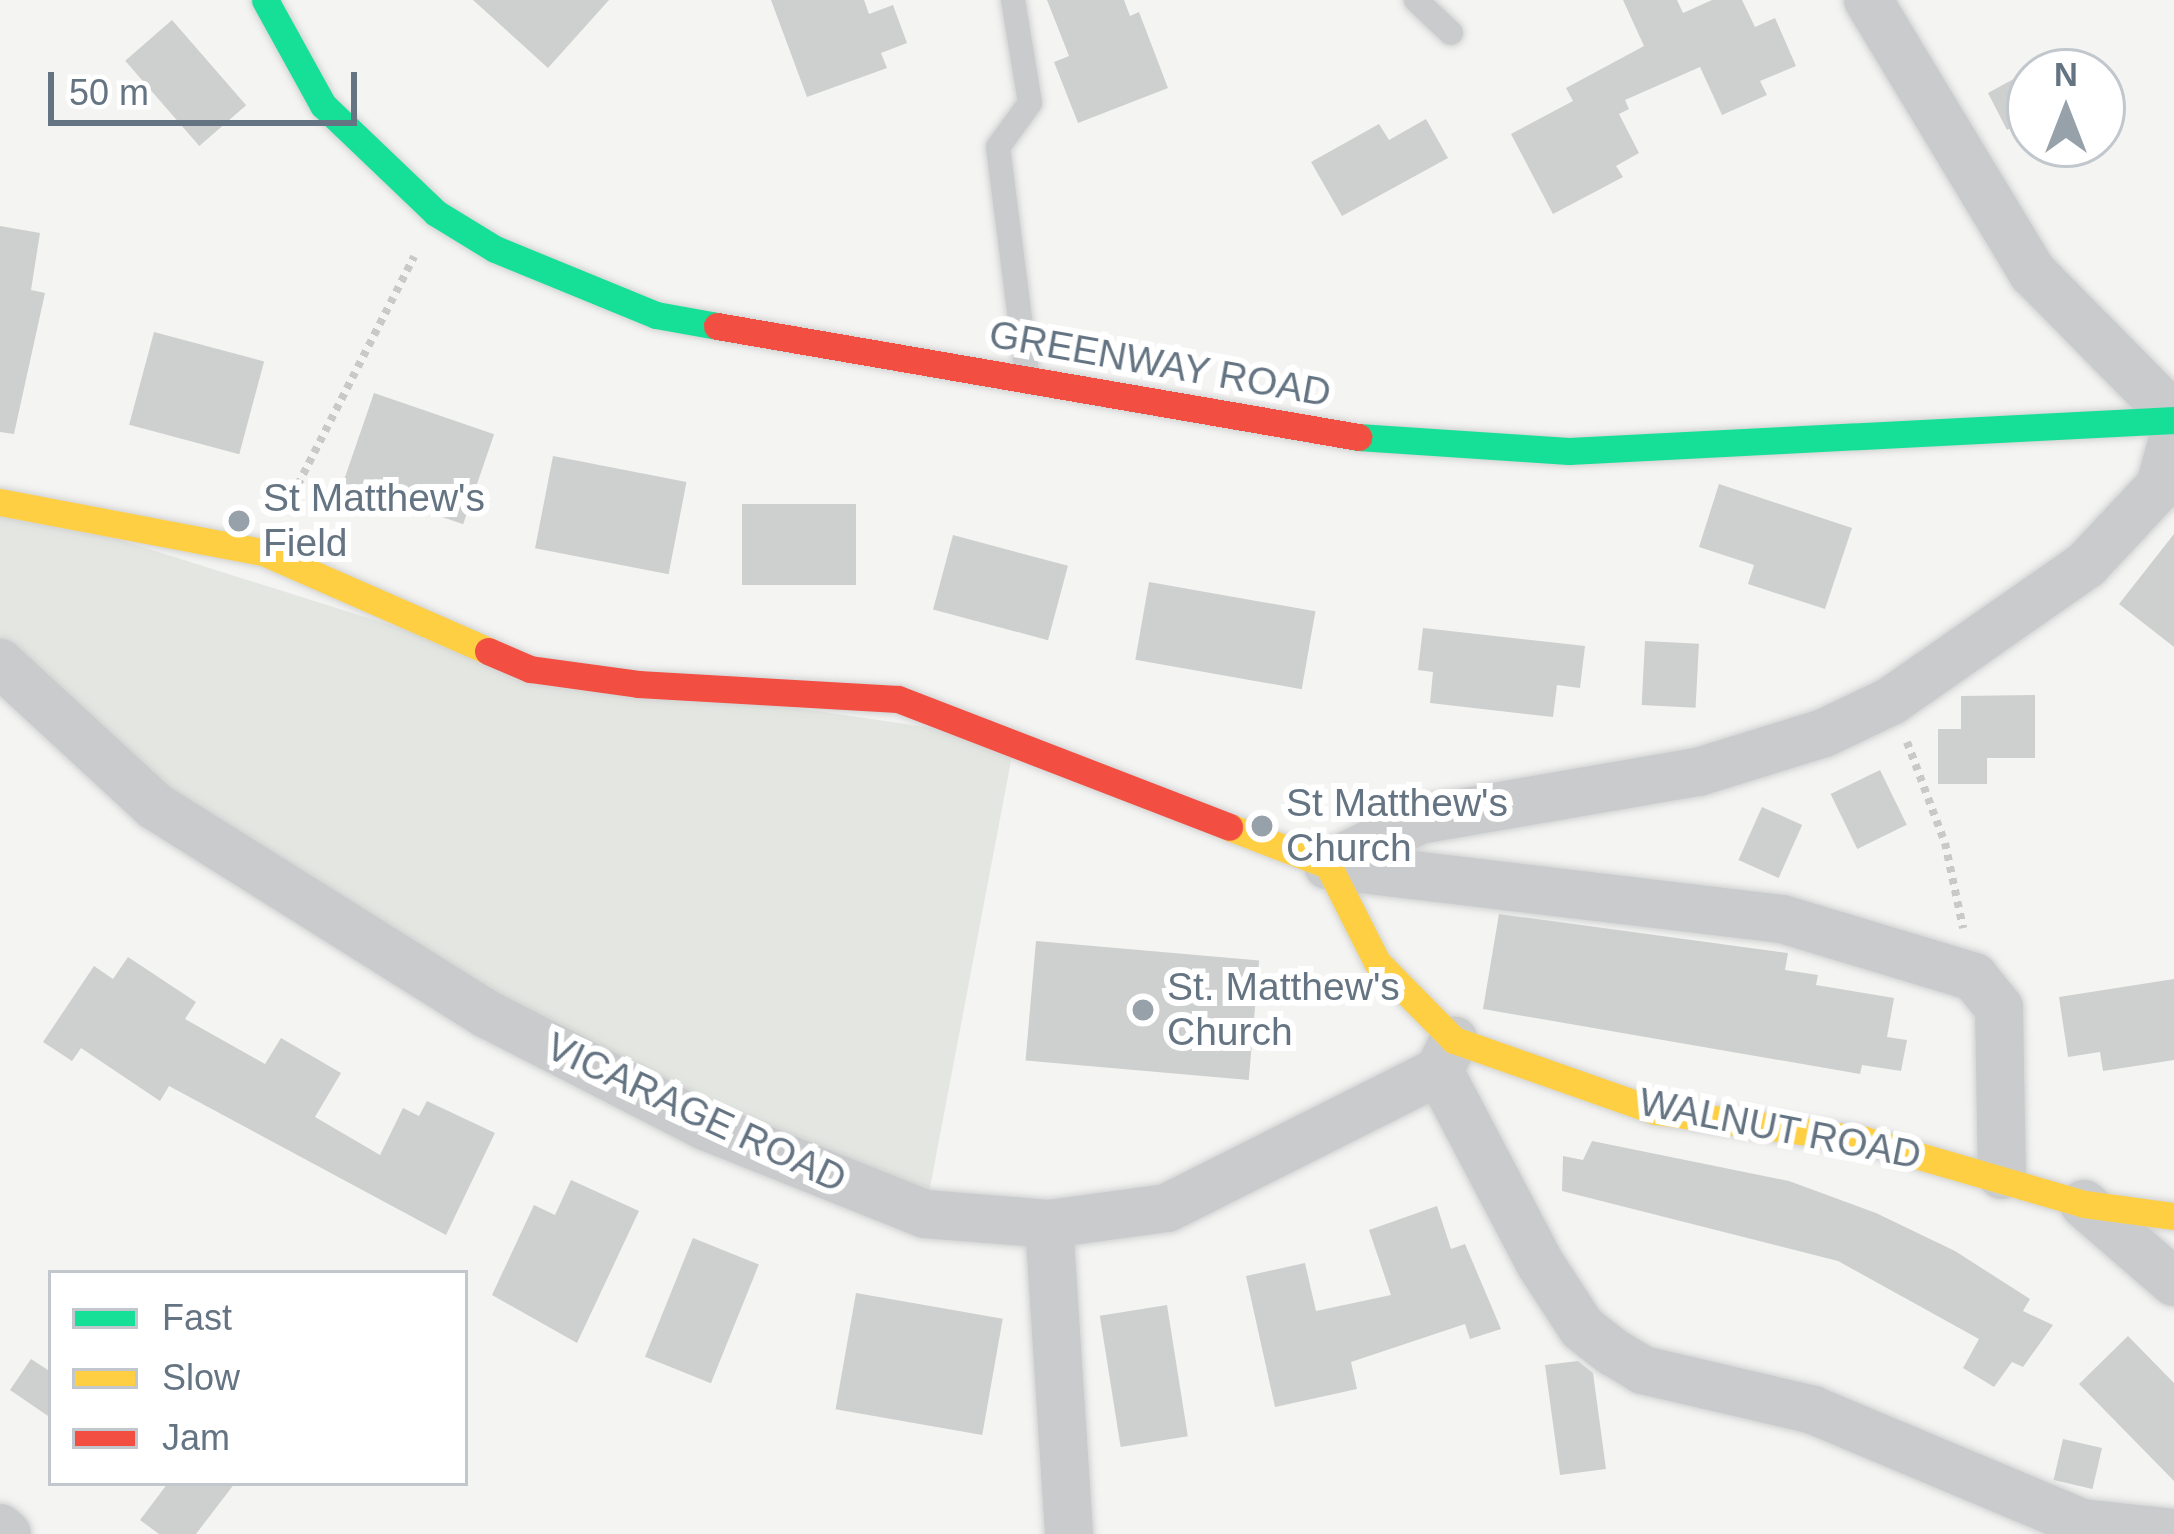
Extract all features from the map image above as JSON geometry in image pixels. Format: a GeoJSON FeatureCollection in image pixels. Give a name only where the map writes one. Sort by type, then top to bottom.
{"type":"FeatureCollection","features":[{"type":"Feature","properties":{"kind":"street","name":"GREENWAY ROAD"},"geometry":{"type":"LineString","coordinates":[[265,0],[323,105],[436,213],[495,249],[656,315],[1284,428],[1569,451],[2174,418]]}},
{"type":"Feature","properties":{"kind":"street"},"geometry":{"type":"LineString","coordinates":[[1868,0],[2033,273],[2174,418]]}},
{"type":"Feature","properties":{"kind":"street"},"geometry":{"type":"LineString","coordinates":[[1328,865],[1419,820],[1698,772],[1824,734],[1891,701],[2086,566],[2160,486],[2174,435]]}},
{"type":"Feature","properties":{"kind":"street"},"geometry":{"type":"LineString","coordinates":[[0,502],[263,552],[530,669],[638,684],[898,699],[1220,817],[1328,865],[1782,919],[1973,977],[2000,1008],[2002,1175]]}},
{"type":"Feature","properties":{"kind":"street","name":"VICARAGE ROAD"},"geometry":{"type":"LineString","coordinates":[[0,663],[155,806],[487,1014],[705,1126],[925,1214],[1048,1224],[1167,1208],[1446,1056]]}},
{"type":"Feature","properties":{"kind":"street","name":"WALNUT ROAD"},"geometry":{"type":"LineString","coordinates":[[1328,865],[1377,962],[1446,1056],[1656,1111],[1864,1140],[2002,1175],[2084,1204],[2174,1216]]}},
{"type":"Feature","properties":{"kind":"street"},"geometry":{"type":"LineString","coordinates":[[1446,1056],[1541,1265],[1582,1328],[1612,1352],[1643,1370],[1814,1410],[2082,1523],[2174,1533]]}},
{"type":"Feature","properties":{"kind":"street","name":"WALNUT ROAD"},"geometry":{"type":"LineString","coordinates":[[2084,1204],[2174,1282]]}},
{"type":"Feature","properties":{"kind":"street"},"geometry":{"type":"LineString","coordinates":[[1048,1224],[1069,1534]]}},
{"type":"Feature","properties":{"kind":"street"},"geometry":{"type":"LineString","coordinates":[[0,1528],[7,1534]]}},
{"type":"Feature","properties":{"kind":"lane"},"geometry":{"type":"LineString","coordinates":[[1013,0],[1030,103],[998,147],[1005,244],[1029,382]]}},
{"type":"Feature","properties":{"kind":"lane"},"geometry":{"type":"LineString","coordinates":[[1416,0],[1451,34]]}},
{"type":"Feature","properties":{"kind":"path"},"geometry":{"type":"LineString","coordinates":[[263,552],[436,213]]}},
{"type":"Feature","properties":{"kind":"path"},"geometry":{"type":"LineString","coordinates":[[1891,701],[1945,843],[1973,977]]}},
{"type":"Feature","properties":{"kind":"shaded area"},"geometry":{"type":"Polygon","coordinates":[[[0,502],[530,669],[1015,740],[925,1214],[306,898],[0,663],[0,502]]]}},
{"type":"Feature","properties":{"kind":"building"},"geometry":{"type":"Polygon","coordinates":[[[473,0],[609,0],[548,68],[473,0]]]}},
{"type":"Feature","properties":{"kind":"building"},"geometry":{"type":"Polygon","coordinates":[[[771,0],[864,0],[869,14],[893,5],[907,43],[881,53],[887,68],[807,97],[771,0]]]}},
{"type":"Feature","properties":{"kind":"building"},"geometry":{"type":"Polygon","coordinates":[[[1047,0],[1124,0],[1130,16],[1139,12],[1168,88],[1078,123],[1054,62],[1069,56],[1047,0]]]}},
{"type":"Feature","properties":{"kind":"building"},"geometry":{"type":"Polygon","coordinates":[[[1623,0],[1677,0],[1683,13],[1712,0],[1742,0],[1755,27],[1775,18],[1796,66],[1760,81],[1767,95],[1722,115],[1700,67],[1625,100],[1629,109],[1619,114],[1639,153],[1616,166],[1623,177],[1553,214],[1511,134],[1573,101],[1566,88],[1644,46],[1623,0]]]}},
{"type":"Feature","properties":{"kind":"building"},"geometry":{"type":"Polygon","coordinates":[[[172,20],[246,105],[199,146],[125,61],[172,20]]]}},
{"type":"Feature","properties":{"kind":"building"},"geometry":{"type":"Polygon","coordinates":[[[2006,83],[2006,128],[1988,93],[2006,83]]]}},
{"type":"Feature","properties":{"kind":"building"},"geometry":{"type":"Polygon","coordinates":[[[1426,119],[1448,158],[1342,216],[1311,162],[1379,124],[1389,140],[1426,119]]]}},
{"type":"Feature","properties":{"kind":"building"},"geometry":{"type":"Polygon","coordinates":[[[0,226],[40,233],[31,290],[45,293],[14,434],[0,432],[0,226]]]}},
{"type":"Feature","properties":{"kind":"building"},"geometry":{"type":"Polygon","coordinates":[[[154,332],[264,362],[239,454],[129,425],[154,332]]]}},
{"type":"Feature","properties":{"kind":"building"},"geometry":{"type":"Polygon","coordinates":[[[374,393],[494,434],[463,524],[343,483],[374,393]]]}},
{"type":"Feature","properties":{"kind":"building"},"geometry":{"type":"Polygon","coordinates":[[[553,456],[687,482],[669,574],[535,548],[553,456]]]}},
{"type":"Feature","properties":{"kind":"building"},"geometry":{"type":"Polygon","coordinates":[[[1719,484],[1852,528],[1825,609],[1748,584],[1754,565],[1699,547],[1719,484]]]}},
{"type":"Feature","properties":{"kind":"building"},"geometry":{"type":"Polygon","coordinates":[[[742,504],[856,504],[856,585],[742,585],[742,504]]]}},
{"type":"Feature","properties":{"kind":"building"},"geometry":{"type":"Polygon","coordinates":[[[2174,534],[2174,647],[2119,604],[2174,534]]]}},
{"type":"Feature","properties":{"kind":"building"},"geometry":{"type":"Polygon","coordinates":[[[953,535],[1068,566],[1048,640],[933,609],[953,535]]]}},
{"type":"Feature","properties":{"kind":"building"},"geometry":{"type":"Polygon","coordinates":[[[1149,582],[1315,611],[1302,689],[1135,660],[1149,582]]]}},
{"type":"Feature","properties":{"kind":"building"},"geometry":{"type":"Polygon","coordinates":[[[1423,628],[1585,646],[1580,688],[1557,685],[1553,717],[1430,703],[1433,672],[1418,670],[1423,628]]]}},
{"type":"Feature","properties":{"kind":"building"},"geometry":{"type":"Polygon","coordinates":[[[1645,641],[1699,644],[1696,708],[1642,705],[1645,641]]]}},
{"type":"Feature","properties":{"kind":"building"},"geometry":{"type":"Polygon","coordinates":[[[2035,695],[2035,758],[1987,758],[1987,784],[1938,784],[1938,729],[1961,729],[1961,696],[2035,695]]]}},
{"type":"Feature","properties":{"kind":"building"},"geometry":{"type":"Polygon","coordinates":[[[1880,770],[1907,825],[1857,849],[1831,794],[1880,770]]]}},
{"type":"Feature","properties":{"kind":"building"},"geometry":{"type":"Polygon","coordinates":[[[1762,807],[1802,825],[1779,878],[1738,860],[1762,807]]]}},
{"type":"Feature","properties":{"kind":"building"},"geometry":{"type":"Polygon","coordinates":[[[1499,914],[1788,953],[1785,970],[1818,975],[1816,985],[1894,998],[1887,1037],[1907,1040],[1901,1071],[1862,1065],[1860,1074],[1483,1009],[1499,914]]]}},
{"type":"Feature","properties":{"kind":"building","name":"St. Matthew's Church"},"geometry":{"type":"Polygon","coordinates":[[[1036,941],[1259,961],[1249,1080],[1026,1061],[1036,941]]]}},
{"type":"Feature","properties":{"kind":"building"},"geometry":{"type":"Polygon","coordinates":[[[128,957],[196,1002],[185,1019],[265,1064],[281,1038],[341,1073],[315,1117],[380,1155],[403,1108],[419,1116],[427,1101],[495,1133],[446,1235],[169,1086],[160,1101],[81,1048],[72,1061],[43,1042],[94,966],[113,979],[128,957]]]}},
{"type":"Feature","properties":{"kind":"building"},"geometry":{"type":"Polygon","coordinates":[[[2174,979],[2174,1060],[2103,1071],[2100,1052],[2068,1057],[2059,997],[2174,979]]]}},
{"type":"Feature","properties":{"kind":"building"},"geometry":{"type":"Polygon","coordinates":[[[1592,1141],[1789,1181],[1876,1213],[1955,1251],[2030,1299],[2023,1311],[2053,1325],[2023,1367],[2012,1362],[1994,1387],[1963,1368],[1979,1339],[1838,1261],[1562,1191],[1563,1156],[1583,1160],[1592,1141]]]}},
{"type":"Feature","properties":{"kind":"building"},"geometry":{"type":"Polygon","coordinates":[[[571,1180],[639,1211],[577,1343],[492,1295],[534,1205],[555,1215],[571,1180]]]}},
{"type":"Feature","properties":{"kind":"building"},"geometry":{"type":"Polygon","coordinates":[[[1437,1206],[1451,1249],[1465,1244],[1501,1329],[1470,1339],[1465,1324],[1351,1362],[1357,1389],[1275,1407],[1246,1276],[1305,1263],[1316,1311],[1391,1295],[1369,1230],[1437,1206]]]}},
{"type":"Feature","properties":{"kind":"building"},"geometry":{"type":"Polygon","coordinates":[[[693,1238],[759,1265],[711,1383],[645,1357],[693,1238]]]}},
{"type":"Feature","properties":{"kind":"building"},"geometry":{"type":"Polygon","coordinates":[[[856,1293],[1003,1319],[982,1435],[836,1409],[856,1293]]]}},
{"type":"Feature","properties":{"kind":"building"},"geometry":{"type":"Polygon","coordinates":[[[1167,1305],[1188,1436],[1121,1447],[1100,1316],[1167,1305]]]}},
{"type":"Feature","properties":{"kind":"building"},"geometry":{"type":"Polygon","coordinates":[[[2128,1336],[2174,1383],[2174,1481],[2079,1384],[2128,1336]]]}},
{"type":"Feature","properties":{"kind":"building"},"geometry":{"type":"Polygon","coordinates":[[[31,1359],[48,1370],[48,1416],[10,1390],[31,1359]]]}},
{"type":"Feature","properties":{"kind":"building"},"geometry":{"type":"Polygon","coordinates":[[[1578,1361],[1593,1373],[1606,1469],[1560,1475],[1545,1365],[1578,1361]]]}},
{"type":"Feature","properties":{"kind":"building"},"geometry":{"type":"Polygon","coordinates":[[[2063,1439],[2102,1448],[2093,1489],[2054,1480],[2063,1439]]]}},
{"type":"Feature","properties":{"kind":"building"},"geometry":{"type":"Polygon","coordinates":[[[166,1486],[233,1486],[196,1534],[159,1534],[140,1520],[166,1486]]]}},
{"type":"Feature","properties":{"kind":"traffic: fast"},"geometry":{"type":"LineString","coordinates":[[265,0],[323,105],[436,213],[495,249],[656,315],[717,326]]}},
{"type":"Feature","properties":{"kind":"traffic: fast"},"geometry":{"type":"LineString","coordinates":[[1358,437],[1569,451],[2174,420]]}},
{"type":"Feature","properties":{"kind":"traffic: slow"},"geometry":{"type":"LineString","coordinates":[[0,502],[263,552],[488,651]]}},
{"type":"Feature","properties":{"kind":"traffic: slow"},"geometry":{"type":"LineString","coordinates":[[1229,827],[1328,865],[1377,962],[1454,1040],[1656,1111],[1864,1140],[2084,1204],[2174,1216]]}},
{"type":"Feature","properties":{"kind":"traffic: jam"},"geometry":{"type":"LineString","coordinates":[[717,326],[1358,437]]}},
{"type":"Feature","properties":{"kind":"traffic: jam"},"geometry":{"type":"LineString","coordinates":[[488,651],[530,669],[638,684],[898,699],[1229,827]]}},
{"type":"Feature","properties":{"kind":"place","name":"St Matthew's Field"},"geometry":{"type":"Point","coordinates":[239,521]}},
{"type":"Feature","properties":{"kind":"place","name":"St Matthew's Church"},"geometry":{"type":"Point","coordinates":[1262,826]}},
{"type":"Feature","properties":{"kind":"place","name":"St. Matthew's Church"},"geometry":{"type":"Point","coordinates":[1143,1010]}}]}
